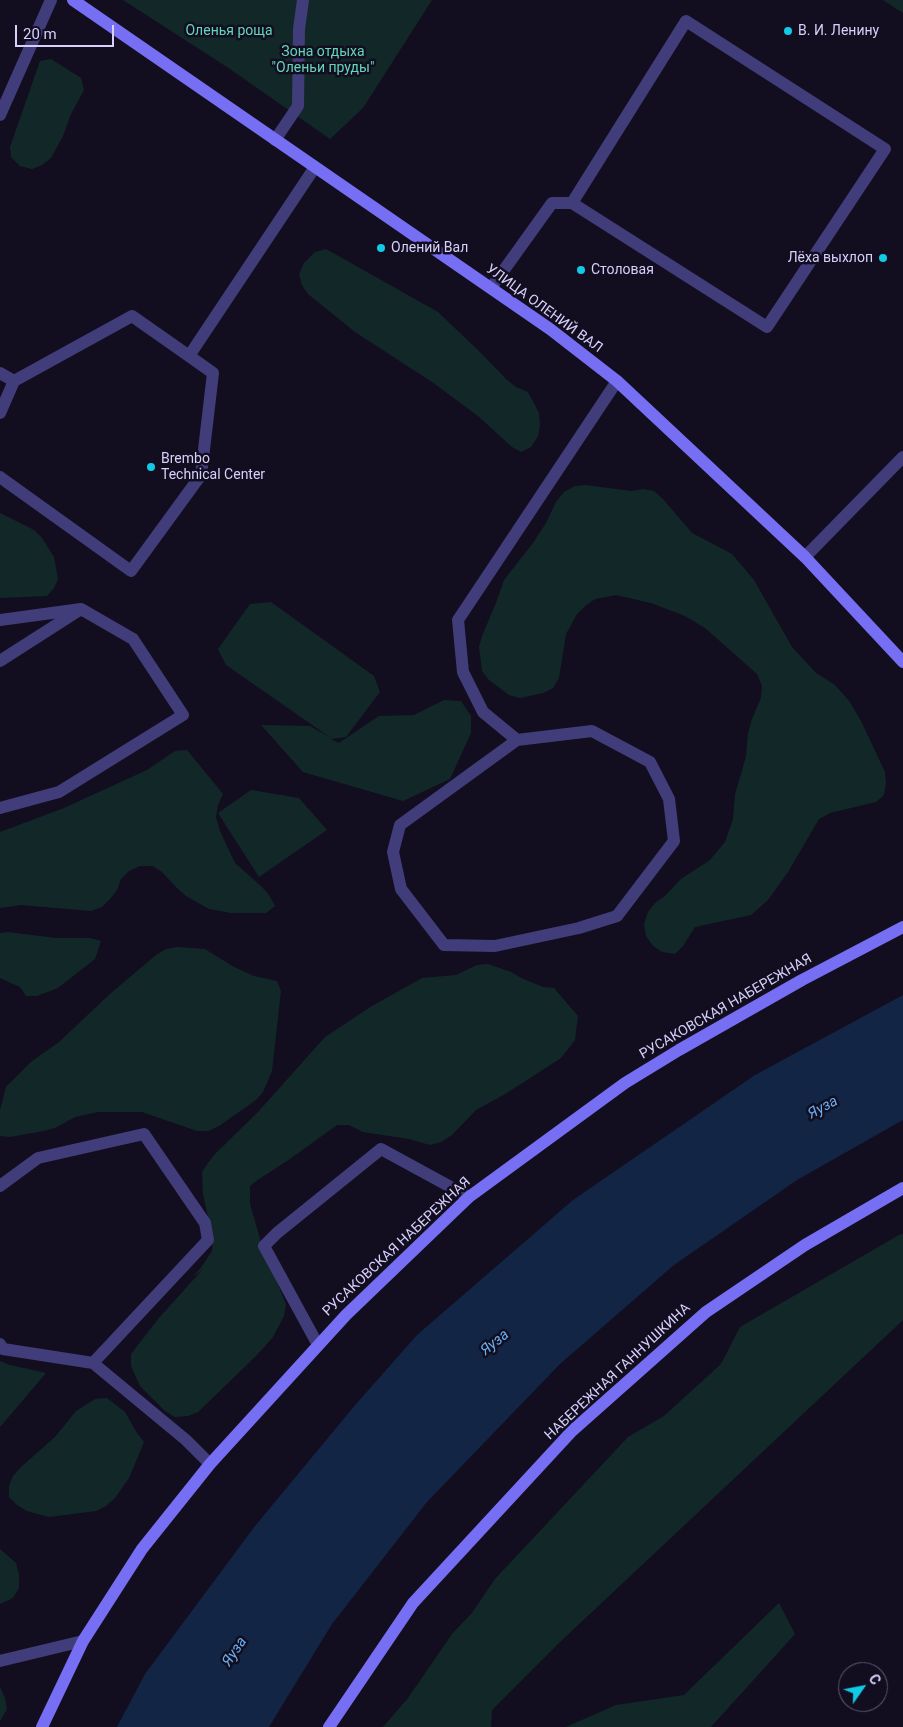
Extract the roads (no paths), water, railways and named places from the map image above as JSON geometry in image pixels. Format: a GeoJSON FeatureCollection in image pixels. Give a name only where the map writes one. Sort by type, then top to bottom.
{"type":"FeatureCollection","features":[{"type":"Feature","properties":{"kind":"main road","name":"УЛИЦА ОЛЕНИЙ ВАЛ"},"geometry":{"type":"LineString","coordinates":[[73,0],[550,329],[617,381],[805,557],[903,662]]}},
{"type":"Feature","properties":{"kind":"main road","name":"РУСАКОВСКАЯ НАБЕРЕЖНАЯ"},"geometry":{"type":"LineString","coordinates":[[42,1727],[83,1641],[142,1549],[210,1464],[350,1311],[469,1197],[625,1083],[802,980],[903,927]]}},
{"type":"Feature","properties":{"kind":"main road","name":"НАБЕРЕЖНАЯ ГАННУШКИНА"},"geometry":{"type":"LineString","coordinates":[[329,1727],[413,1603],[572,1431],[706,1312],[806,1245],[903,1188]]}},
{"type":"Feature","properties":{"kind":"street"},"geometry":{"type":"LineString","coordinates":[[0,115],[51,0]]}},
{"type":"Feature","properties":{"kind":"street"},"geometry":{"type":"LineString","coordinates":[[275,140],[298,106],[299,30],[303,0]]}},
{"type":"Feature","properties":{"kind":"street"},"geometry":{"type":"LineString","coordinates":[[491,288],[552,202],[572,203],[767,328],[885,149],[686,22],[572,203]]}},
{"type":"Feature","properties":{"kind":"street"},"geometry":{"type":"LineString","coordinates":[[189,356],[314,167]]}},
{"type":"Feature","properties":{"kind":"street"},"geometry":{"type":"LineString","coordinates":[[0,413],[14,381],[132,316],[213,373],[200,475],[130,571],[0,478]]}},
{"type":"Feature","properties":{"kind":"street"},"geometry":{"type":"LineString","coordinates":[[0,373],[14,381]]}},
{"type":"Feature","properties":{"kind":"street"},"geometry":{"type":"LineString","coordinates":[[517,740],[400,826],[393,852],[401,889],[444,945],[495,946],[579,928],[617,916],[674,841],[669,799],[650,762],[592,730],[517,740],[483,712],[463,672],[458,620],[617,381]]}},
{"type":"Feature","properties":{"kind":"street"},"geometry":{"type":"LineString","coordinates":[[805,557],[903,457]]}},
{"type":"Feature","properties":{"kind":"street"},"geometry":{"type":"LineString","coordinates":[[0,661],[81,609]]}},
{"type":"Feature","properties":{"kind":"street"},"geometry":{"type":"LineString","coordinates":[[0,620],[81,609],[133,638],[183,716],[59,792],[0,808]]}},
{"type":"Feature","properties":{"kind":"street"},"geometry":{"type":"LineString","coordinates":[[0,1186],[38,1158],[144,1134],[205,1223],[208,1240],[93,1363]]}},
{"type":"Feature","properties":{"kind":"street"},"geometry":{"type":"LineString","coordinates":[[318,1345],[264,1246],[277,1233],[381,1149],[469,1197]]}},
{"type":"Feature","properties":{"kind":"street"},"geometry":{"type":"LineString","coordinates":[[0,1344],[3,1349],[93,1363],[186,1440],[210,1464]]}},
{"type":"Feature","properties":{"kind":"street"},"geometry":{"type":"LineString","coordinates":[[0,1661],[83,1641]]}},
{"type":"Feature","properties":{"kind":"water","name":"Яуза"},"geometry":{"type":"Polygon","coordinates":[[[903,995],[903,1120],[797,1180],[674,1265],[560,1364],[427,1502],[332,1624],[269,1727],[117,1727],[145,1674],[255,1526],[356,1404],[417,1335],[573,1200],[755,1075],[903,995]]]}},
{"type":"Feature","properties":{"kind":"place","name":"В. И. Ленину"},"geometry":{"type":"Point","coordinates":[788,31]}},
{"type":"Feature","properties":{"kind":"place","name":"Олений Вал"},"geometry":{"type":"Point","coordinates":[381,248]}},
{"type":"Feature","properties":{"kind":"place","name":"Лёха выхлоп"},"geometry":{"type":"Point","coordinates":[883,258]}},
{"type":"Feature","properties":{"kind":"place","name":"Столовая"},"geometry":{"type":"Point","coordinates":[581,270]}},
{"type":"Feature","properties":{"kind":"place","name":"Brembo Technical Center"},"geometry":{"type":"Point","coordinates":[151,467]}},
{"type":"Feature","properties":{"kind":"park label","name":"Оленья роща"},"geometry":{"type":"Point","coordinates":[229,31]}},
{"type":"Feature","properties":{"kind":"park label","name":"Зона отдыха \"Оленьи пруды\""},"geometry":{"type":"Point","coordinates":[323,60]}}]}
